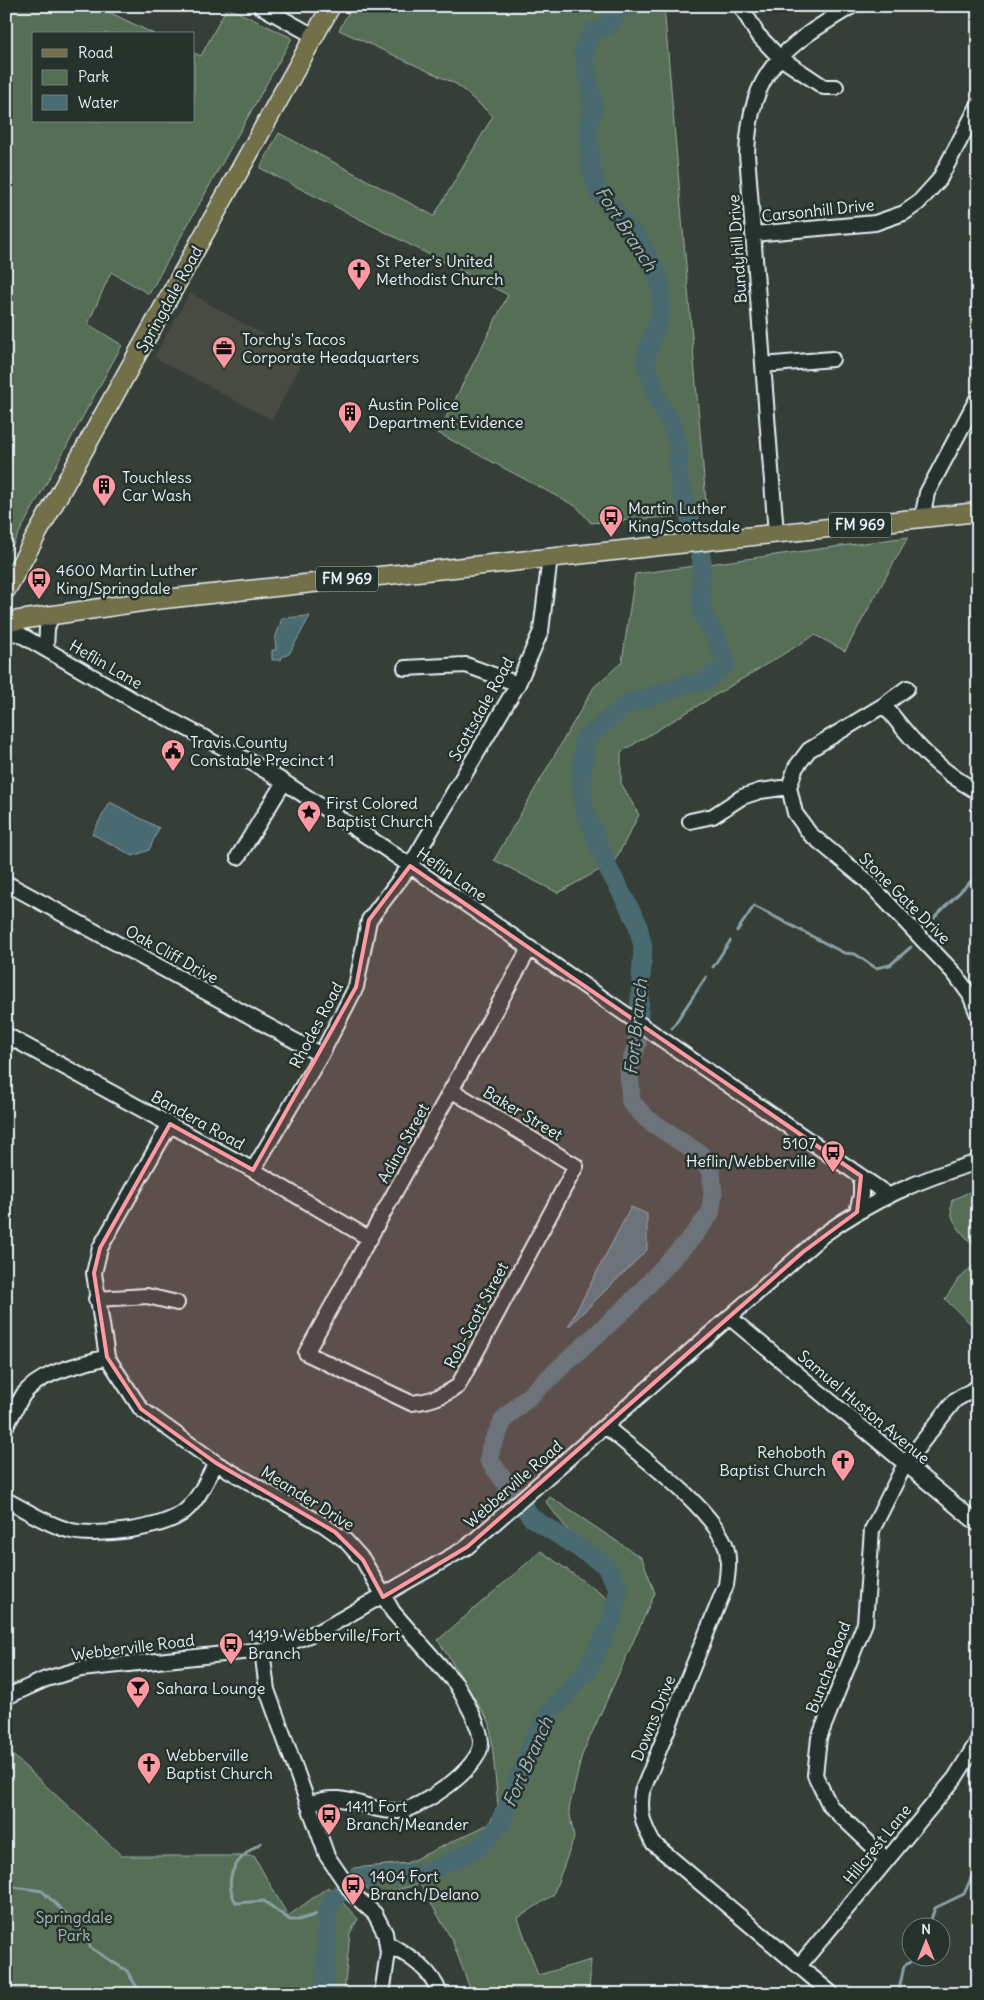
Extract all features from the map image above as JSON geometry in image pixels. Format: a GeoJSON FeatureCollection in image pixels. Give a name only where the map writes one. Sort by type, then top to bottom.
{"type":"FeatureCollection","features":[{"type":"Feature","properties":{"kind":"main road","name":"Springdale Road"},"geometry":{"type":"LineString","coordinates":[[6,590],[331,6]]}},
{"type":"Feature","properties":{"kind":"main road","name":"FM 969"},"geometry":{"type":"LineString","coordinates":[[6,622],[155,600],[978,512]]}},
{"type":"Feature","properties":{"kind":"street"},"geometry":{"type":"LineString","coordinates":[[260,6],[314,36]]}},
{"type":"Feature","properties":{"kind":"street"},"geometry":{"type":"LineString","coordinates":[[741,6],[756,34],[779,57],[824,87],[836,87]]}},
{"type":"Feature","properties":{"kind":"street","name":"Bundyhill Drive"},"geometry":{"type":"LineString","coordinates":[[776,534],[747,154],[750,120],[761,87],[779,57],[804,35],[852,6]]}},
{"type":"Feature","properties":{"kind":"street","name":"Carsonhill Drive"},"geometry":{"type":"LineString","coordinates":[[754,234],[874,223],[904,213],[918,203],[939,180],[978,106]]}},
{"type":"Feature","properties":{"kind":"street"},"geometry":{"type":"LineString","coordinates":[[763,365],[832,359]]}},
{"type":"Feature","properties":{"kind":"street"},"geometry":{"type":"LineString","coordinates":[[922,519],[927,492],[978,397]]}},
{"type":"Feature","properties":{"kind":"street","name":"Scottsdale Road"},"geometry":{"type":"LineString","coordinates":[[410,866],[518,684],[541,631],[550,557]]}},
{"type":"Feature","properties":{"kind":"street"},"geometry":{"type":"LineString","coordinates":[[46,649],[47,629],[51,616]]}},
{"type":"Feature","properties":{"kind":"street","name":"Heflin Lane"},"geometry":{"type":"LineString","coordinates":[[6,630],[21,635],[135,701],[256,765],[284,782],[410,866],[888,1195]]}},
{"type":"Feature","properties":{"kind":"street"},"geometry":{"type":"LineString","coordinates":[[405,668],[466,665],[518,684]]}},
{"type":"Feature","properties":{"kind":"street"},"geometry":{"type":"LineString","coordinates":[[690,821],[713,816],[742,797],[760,791],[789,787],[796,766],[809,750],[884,705],[908,688]]}},
{"type":"Feature","properties":{"kind":"street"},"geometry":{"type":"LineString","coordinates":[[884,705],[920,750],[946,772],[978,792]]}},
{"type":"Feature","properties":{"kind":"street"},"geometry":{"type":"LineString","coordinates":[[238,857],[284,782]]}},
{"type":"Feature","properties":{"kind":"street","name":"Stone Gate Drive"},"geometry":{"type":"LineString","coordinates":[[789,787],[795,813],[810,834],[866,880],[954,973],[970,995],[978,1015]]}},
{"type":"Feature","properties":{"kind":"street","name":"Rhodes Road"},"geometry":{"type":"LineString","coordinates":[[253,1170],[321,1055],[356,987],[369,920],[410,866]]}},
{"type":"Feature","properties":{"kind":"street","name":"Oak Cliff Drive"},"geometry":{"type":"LineString","coordinates":[[6,883],[321,1055]]}},
{"type":"Feature","properties":{"kind":"street","name":"Adina Street"},"geometry":{"type":"LineString","coordinates":[[306,1353],[529,949]]}},
{"type":"Feature","properties":{"kind":"street","name":"Bandera Road"},"geometry":{"type":"LineString","coordinates":[[6,1035],[253,1170],[370,1238]]}},
{"type":"Feature","properties":{"kind":"street","name":"Baker Street"},"geometry":{"type":"LineString","coordinates":[[452,1090],[576,1166]]}},
{"type":"Feature","properties":{"kind":"street","name":"Meander Drive"},"geometry":{"type":"LineString","coordinates":[[170,1124],[100,1248],[94,1273],[96,1299],[107,1357],[141,1409],[216,1463],[335,1532],[363,1560],[383,1597],[406,1628],[450,1675],[463,1694],[479,1732],[481,1745],[479,1752],[458,1777],[447,1786],[410,1808],[389,1810],[336,1798],[323,1799],[308,1804]]}},
{"type":"Feature","properties":{"kind":"street","name":"Webberville Road"},"geometry":{"type":"LineString","coordinates":[[6,1697],[46,1679],[80,1669],[262,1650],[287,1644],[318,1632],[383,1597],[467,1547],[823,1235],[857,1212],[888,1195],[917,1182],[978,1162]]}},
{"type":"Feature","properties":{"kind":"street","name":"Rob-Scott Street"},"geometry":{"type":"LineString","coordinates":[[306,1353],[411,1403],[428,1402],[442,1397],[458,1386],[576,1166]]}},
{"type":"Feature","properties":{"kind":"street"},"geometry":{"type":"LineString","coordinates":[[857,1212],[861,1196],[861,1176]]}},
{"type":"Feature","properties":{"kind":"street"},"geometry":{"type":"LineString","coordinates":[[96,1299],[147,1296],[177,1303]]}},
{"type":"Feature","properties":{"kind":"street","name":"Samuel Huston Avenue"},"geometry":{"type":"LineString","coordinates":[[729,1317],[978,1524]]}},
{"type":"Feature","properties":{"kind":"street"},"geometry":{"type":"LineString","coordinates":[[6,1426],[24,1395],[35,1383],[53,1374],[107,1357]]}},
{"type":"Feature","properties":{"kind":"street","name":"Bunche Road"},"geometry":{"type":"LineString","coordinates":[[887,1860],[830,1806],[815,1775],[819,1738],[865,1622],[872,1530],[905,1464],[955,1400],[978,1387]]}},
{"type":"Feature","properties":{"kind":"street","name":"Downs Drive"},"geometry":{"type":"LineString","coordinates":[[605,1426],[703,1510],[725,1545],[728,1557],[726,1585],[644,1787],[640,1803],[642,1824],[653,1843],[832,1994]]}},
{"type":"Feature","properties":{"kind":"street"},"geometry":{"type":"LineString","coordinates":[[6,1500],[58,1526],[81,1533],[159,1525],[176,1518],[192,1504],[216,1463]]}},
{"type":"Feature","properties":{"kind":"street"},"geometry":{"type":"LineString","coordinates":[[262,1650],[267,1690],[308,1804],[333,1866],[353,1894],[380,1921],[387,1943],[387,1961],[382,1994]]}},
{"type":"Feature","properties":{"kind":"street","name":"Hillcrest Lane"},"geometry":{"type":"LineString","coordinates":[[799,1966],[955,1778],[978,1741]]}},
{"type":"Feature","properties":{"kind":"street"},"geometry":{"type":"LineString","coordinates":[[387,1943],[415,1959],[426,1970],[440,1994]]}},
{"type":"Feature","properties":{"kind":"highlighted area"},"geometry":{"type":"Polygon","coordinates":[[[410,866],[861,1176],[857,1212],[803,1252],[467,1547],[383,1597],[363,1560],[335,1532],[216,1463],[141,1409],[107,1357],[94,1273],[100,1248],[170,1124],[253,1170],[356,987],[369,920],[410,866]]]}},
{"type":"Feature","properties":{"kind":"shaded area"},"geometry":{"type":"Polygon","coordinates":[[[190,293],[305,358],[272,420],[154,357],[190,293]]]}},
{"type":"Feature","properties":{"kind":"green space"},"geometry":{"type":"Polygon","coordinates":[[[6,6],[97,6],[150,32],[32,32],[32,122],[195,122],[195,53],[201,56],[227,7],[292,38],[149,294],[111,272],[88,324],[122,345],[6,557],[6,6]]]}},
{"type":"Feature","properties":{"kind":"green space"},"geometry":{"type":"Polygon","coordinates":[[[352,6],[664,6],[707,514],[591,523],[577,507],[438,433],[508,295],[260,168],[279,133],[434,216],[493,116],[456,84],[339,30],[352,6]]]}},
{"type":"Feature","properties":{"kind":"green space"},"geometry":{"type":"Polygon","coordinates":[[[908,537],[845,651],[815,635],[621,752],[621,783],[639,815],[614,862],[558,893],[494,860],[594,687],[622,662],[635,574],[908,537]]]}},
{"type":"Feature","properties":{"kind":"green space"},"geometry":{"type":"Polygon","coordinates":[[[978,1188],[978,1249],[954,1221],[951,1208],[952,1200],[978,1188]]]}},
{"type":"Feature","properties":{"kind":"green space"},"geometry":{"type":"Polygon","coordinates":[[[978,1261],[978,1331],[945,1299],[957,1281],[978,1261]]]}},
{"type":"Feature","properties":{"kind":"green space"},"geometry":{"type":"Polygon","coordinates":[[[550,1497],[642,1558],[655,1593],[582,1755],[569,1809],[574,1838],[553,1895],[518,1918],[538,1975],[591,1960],[589,1994],[472,1994],[452,1940],[420,1884],[373,1896],[351,1870],[354,1868],[407,1863],[489,1824],[498,1805],[490,1723],[438,1640],[541,1551],[604,1596],[619,1611],[623,1589],[609,1565],[567,1529],[546,1502],[550,1497]]]}},
{"type":"Feature","properties":{"kind":"green space","name":"Springdale Park"},"geometry":{"type":"Polygon","coordinates":[[[6,1749],[122,1856],[254,1856],[288,1916],[328,1887],[358,1919],[350,1933],[344,1994],[6,1994],[6,1749]]]}},
{"type":"Feature","properties":{"kind":"water"},"geometry":{"type":"Polygon","coordinates":[[[310,616],[289,654],[282,657],[281,660],[272,660],[272,650],[276,650],[275,639],[282,618],[310,616]]]}},
{"type":"Feature","properties":{"kind":"water"},"geometry":{"type":"Polygon","coordinates":[[[110,802],[159,828],[149,850],[133,856],[92,834],[110,802]]]}},
{"type":"Feature","properties":{"kind":"water"},"geometry":{"type":"Polygon","coordinates":[[[631,1207],[647,1214],[647,1250],[568,1327],[631,1207]]]}},
{"type":"Feature","properties":{"kind":"waterway","name":"Fort Branch"},"geometry":{"type":"LineString","coordinates":[[318,1994],[324,1985],[327,1946],[326,1916],[332,1900],[357,1878],[426,1873],[478,1848],[499,1826],[547,1715],[588,1668],[611,1622],[619,1589],[605,1565],[532,1518],[489,1460],[491,1447],[504,1419],[629,1305],[693,1236],[710,1214],[713,1194],[711,1172],[701,1155],[647,1119],[631,1102],[629,1070],[637,1044],[643,947],[637,922],[609,870],[584,809],[582,786],[584,740],[625,705],[686,684],[703,682],[726,664],[717,639],[701,610],[702,560],[681,489],[678,472],[679,450],[673,426],[658,401],[645,360],[660,315],[661,293],[655,268],[638,241],[598,191],[591,169],[588,131],[593,106],[583,51],[593,32],[607,26],[623,6]]}},
{"type":"Feature","properties":{"kind":"waterway"},"geometry":{"type":"LineString","coordinates":[[929,923],[978,874]]}},
{"type":"Feature","properties":{"kind":"waterway"},"geometry":{"type":"LineString","coordinates":[[737,931],[754,906],[844,953],[855,954],[876,968],[890,965],[911,947]]}},
{"type":"Feature","properties":{"kind":"waterway"},"geometry":{"type":"LineString","coordinates":[[713,967],[730,941]]}},
{"type":"Feature","properties":{"kind":"waterway"},"geometry":{"type":"LineString","coordinates":[[672,1028],[706,977]]}},
{"type":"Feature","properties":{"kind":"waterway","name":"Fort Branch"},"geometry":{"type":"LineString","coordinates":[[634,1052],[645,1045]]}},
{"type":"Feature","properties":{"kind":"waterway"},"geometry":{"type":"LineString","coordinates":[[261,1843],[245,1854],[234,1868],[230,1884],[236,1903],[264,1901],[290,1920],[298,1920],[328,1911]]}},
{"type":"Feature","properties":{"kind":"waterway"},"geometry":{"type":"LineString","coordinates":[[932,1918],[935,1908],[964,1894],[972,1876],[978,1873]]}},
{"type":"Feature","properties":{"kind":"waterway"},"geometry":{"type":"LineString","coordinates":[[6,1886],[42,1891],[80,1927],[91,1948],[127,1971],[141,1994]]}},
{"type":"Feature","properties":{"kind":"waterway"},"geometry":{"type":"LineString","coordinates":[[893,1994],[899,1990],[904,1968]]}},
{"type":"Feature","properties":{"kind":"place","name":"St Peter's United Methodist Church"},"geometry":{"type":"Point","coordinates":[359,291]}},
{"type":"Feature","properties":{"kind":"place","name":"Torchy's Tacos Corporate Headquarters"},"geometry":{"type":"Point","coordinates":[224,369]}},
{"type":"Feature","properties":{"kind":"place","name":"Austin Police Department Evidence"},"geometry":{"type":"Point","coordinates":[350,434]}},
{"type":"Feature","properties":{"kind":"place","name":"Touchless Car Wash"},"geometry":{"type":"Point","coordinates":[104,507]}},
{"type":"Feature","properties":{"kind":"place","name":"Martin Luther King/Scottsdale"},"geometry":{"type":"Point","coordinates":[611,538]}},
{"type":"Feature","properties":{"kind":"place","name":"4600 Martin Luther King/Springdale"},"geometry":{"type":"Point","coordinates":[39,600]}},
{"type":"Feature","properties":{"kind":"place","name":"Travis County Constable Precinct 1"},"geometry":{"type":"Point","coordinates":[173,772]}},
{"type":"Feature","properties":{"kind":"place","name":"First Colored Baptist Church"},"geometry":{"type":"Point","coordinates":[309,833]}},
{"type":"Feature","properties":{"kind":"place","name":"5107 Heflin/Webberville"},"geometry":{"type":"Point","coordinates":[833,1173]}},
{"type":"Feature","properties":{"kind":"place","name":"Rehoboth Baptist Church"},"geometry":{"type":"Point","coordinates":[843,1482]}},
{"type":"Feature","properties":{"kind":"place","name":"1419 Webberville/Fort Branch"},"geometry":{"type":"Point","coordinates":[231,1665]}},
{"type":"Feature","properties":{"kind":"place","name":"Sahara Lounge"},"geometry":{"type":"Point","coordinates":[138,1709]}},
{"type":"Feature","properties":{"kind":"place","name":"Webberville Baptist Church"},"geometry":{"type":"Point","coordinates":[149,1785]}},
{"type":"Feature","properties":{"kind":"place","name":"1411 Fort Branch/Meander"},"geometry":{"type":"Point","coordinates":[329,1836]}},
{"type":"Feature","properties":{"kind":"place","name":"1404 Fort Branch/Delano"},"geometry":{"type":"Point","coordinates":[353,1906]}}]}
